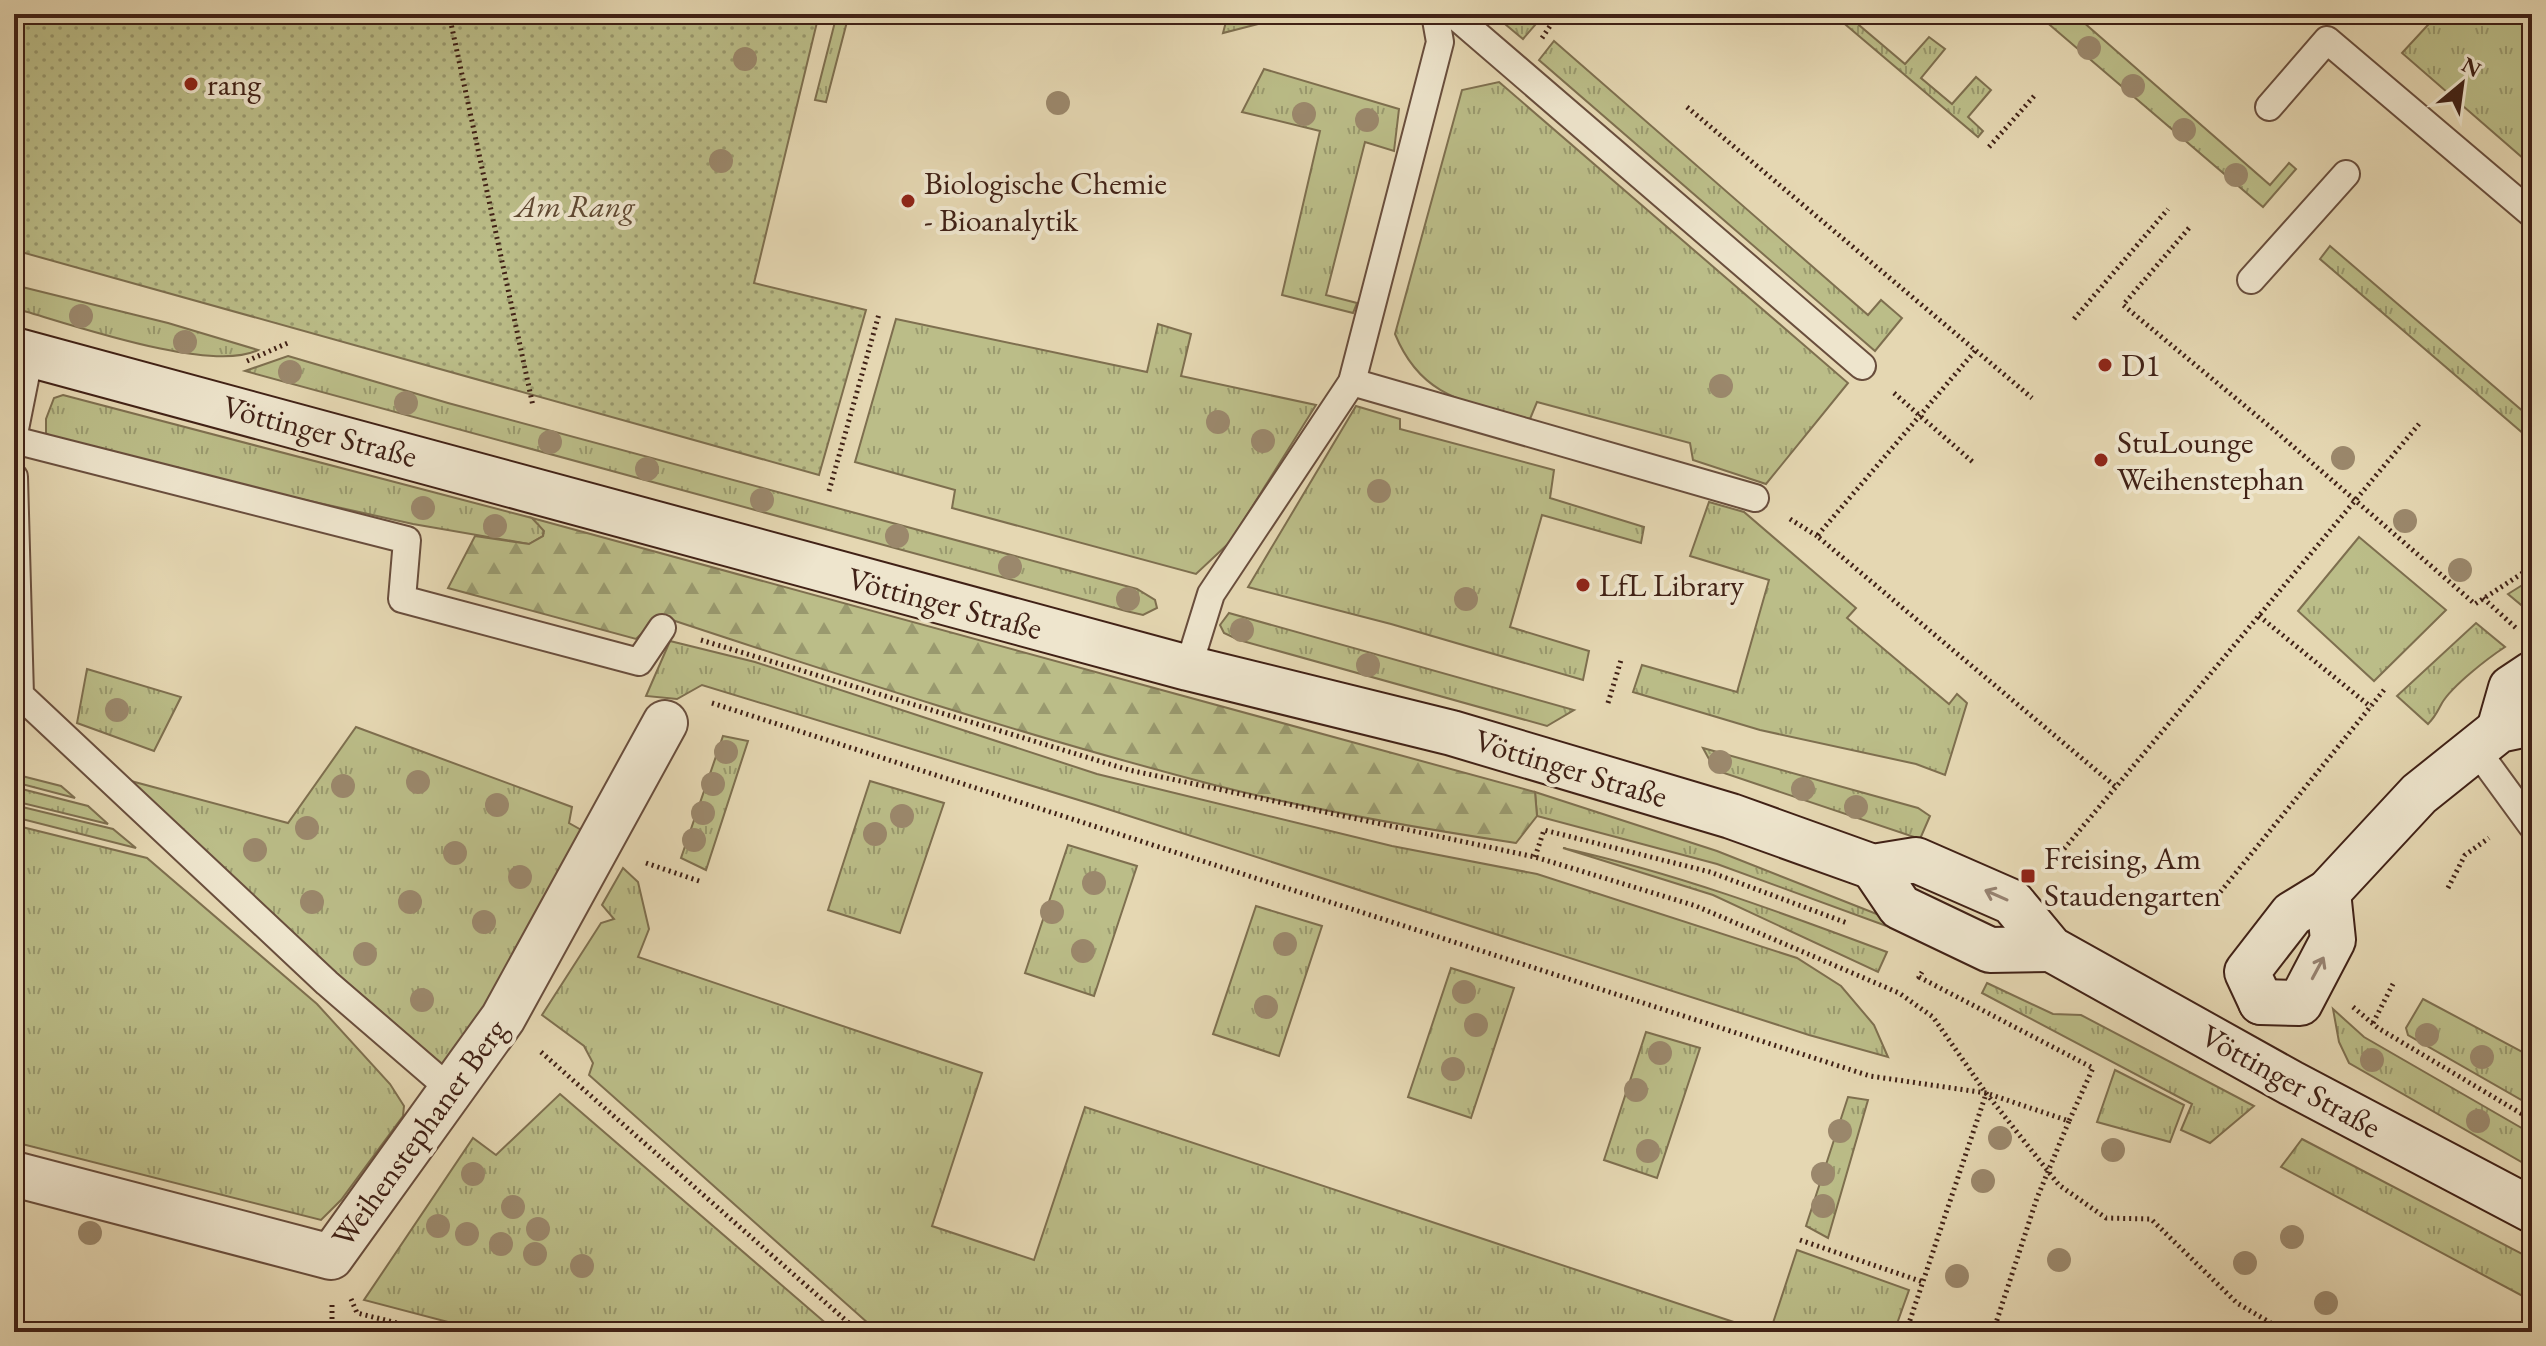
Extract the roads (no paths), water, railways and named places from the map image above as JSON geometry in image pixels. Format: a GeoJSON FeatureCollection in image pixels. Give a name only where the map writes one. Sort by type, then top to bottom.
{"type":"FeatureCollection","features":[{"type":"Feature","properties":{"kind":"main road","name":"Vöttinger Straße"},"geometry":{"type":"LineString","coordinates":[[22,352],[1188,668],[1452,733],[1731,816],[1873,867],[1916,860],[2012,902],[2051,949],[2532,1210]]}},
{"type":"Feature","properties":{"kind":"main road"},"geometry":{"type":"LineString","coordinates":[[2232,1049],[2261,1002],[2300,1003],[2333,940],[2328,892],[2419,794],[2502,734],[2511,688],[2527,653]]}},
{"type":"Feature","properties":{"kind":"main road","name":"Weihenstephaner Berg"},"geometry":{"type":"LineString","coordinates":[[14,1174],[331,1257],[503,1018],[665,723]]}},
{"type":"Feature","properties":{"kind":"lane"},"geometry":{"type":"LineString","coordinates":[[1188,668],[1211,594],[1352,382],[1440,42],[1435,14]]}},
{"type":"Feature","properties":{"kind":"lane"},"geometry":{"type":"LineString","coordinates":[[1453,14],[1862,366]]}},
{"type":"Feature","properties":{"kind":"lane"},"geometry":{"type":"LineString","coordinates":[[2269,107],[2327,40],[2532,214]]}},
{"type":"Feature","properties":{"kind":"lane"},"geometry":{"type":"LineString","coordinates":[[2251,280],[2346,174]]}},
{"type":"Feature","properties":{"kind":"lane"},"geometry":{"type":"LineString","coordinates":[[22,352],[14,437],[407,540],[402,599],[639,662],[662,628]]}},
{"type":"Feature","properties":{"kind":"lane"},"geometry":{"type":"LineString","coordinates":[[1352,382],[1755,498]]}},
{"type":"Feature","properties":{"kind":"lane"},"geometry":{"type":"LineString","coordinates":[[14,477],[20,695],[327,983],[451,1090]]}},
{"type":"Feature","properties":{"kind":"lane"},"geometry":{"type":"LineString","coordinates":[[2502,734],[2532,826]]}},
{"type":"Feature","properties":{"kind":"place","name":"rang"},"geometry":{"type":"Point","coordinates":[191,84]}},
{"type":"Feature","properties":{"kind":"place","name":"Biologische Chemie - Bioanalytik"},"geometry":{"type":"Point","coordinates":[908,201]}},
{"type":"Feature","properties":{"kind":"place","name":"D1"},"geometry":{"type":"Point","coordinates":[2105,365]}},
{"type":"Feature","properties":{"kind":"place","name":"StuLounge Weihenstephan"},"geometry":{"type":"Point","coordinates":[2101,460]}},
{"type":"Feature","properties":{"kind":"place","name":"LfL Library"},"geometry":{"type":"Point","coordinates":[1583,585]}},
{"type":"Feature","properties":{"kind":"place","name":"Freising, Am Staudengarten"},"geometry":{"type":"Point","coordinates":[2028,876]}},
{"type":"Feature","properties":{"kind":"park label","name":"Am Rang"},"geometry":{"type":"Point","coordinates":[575,206]}}]}
